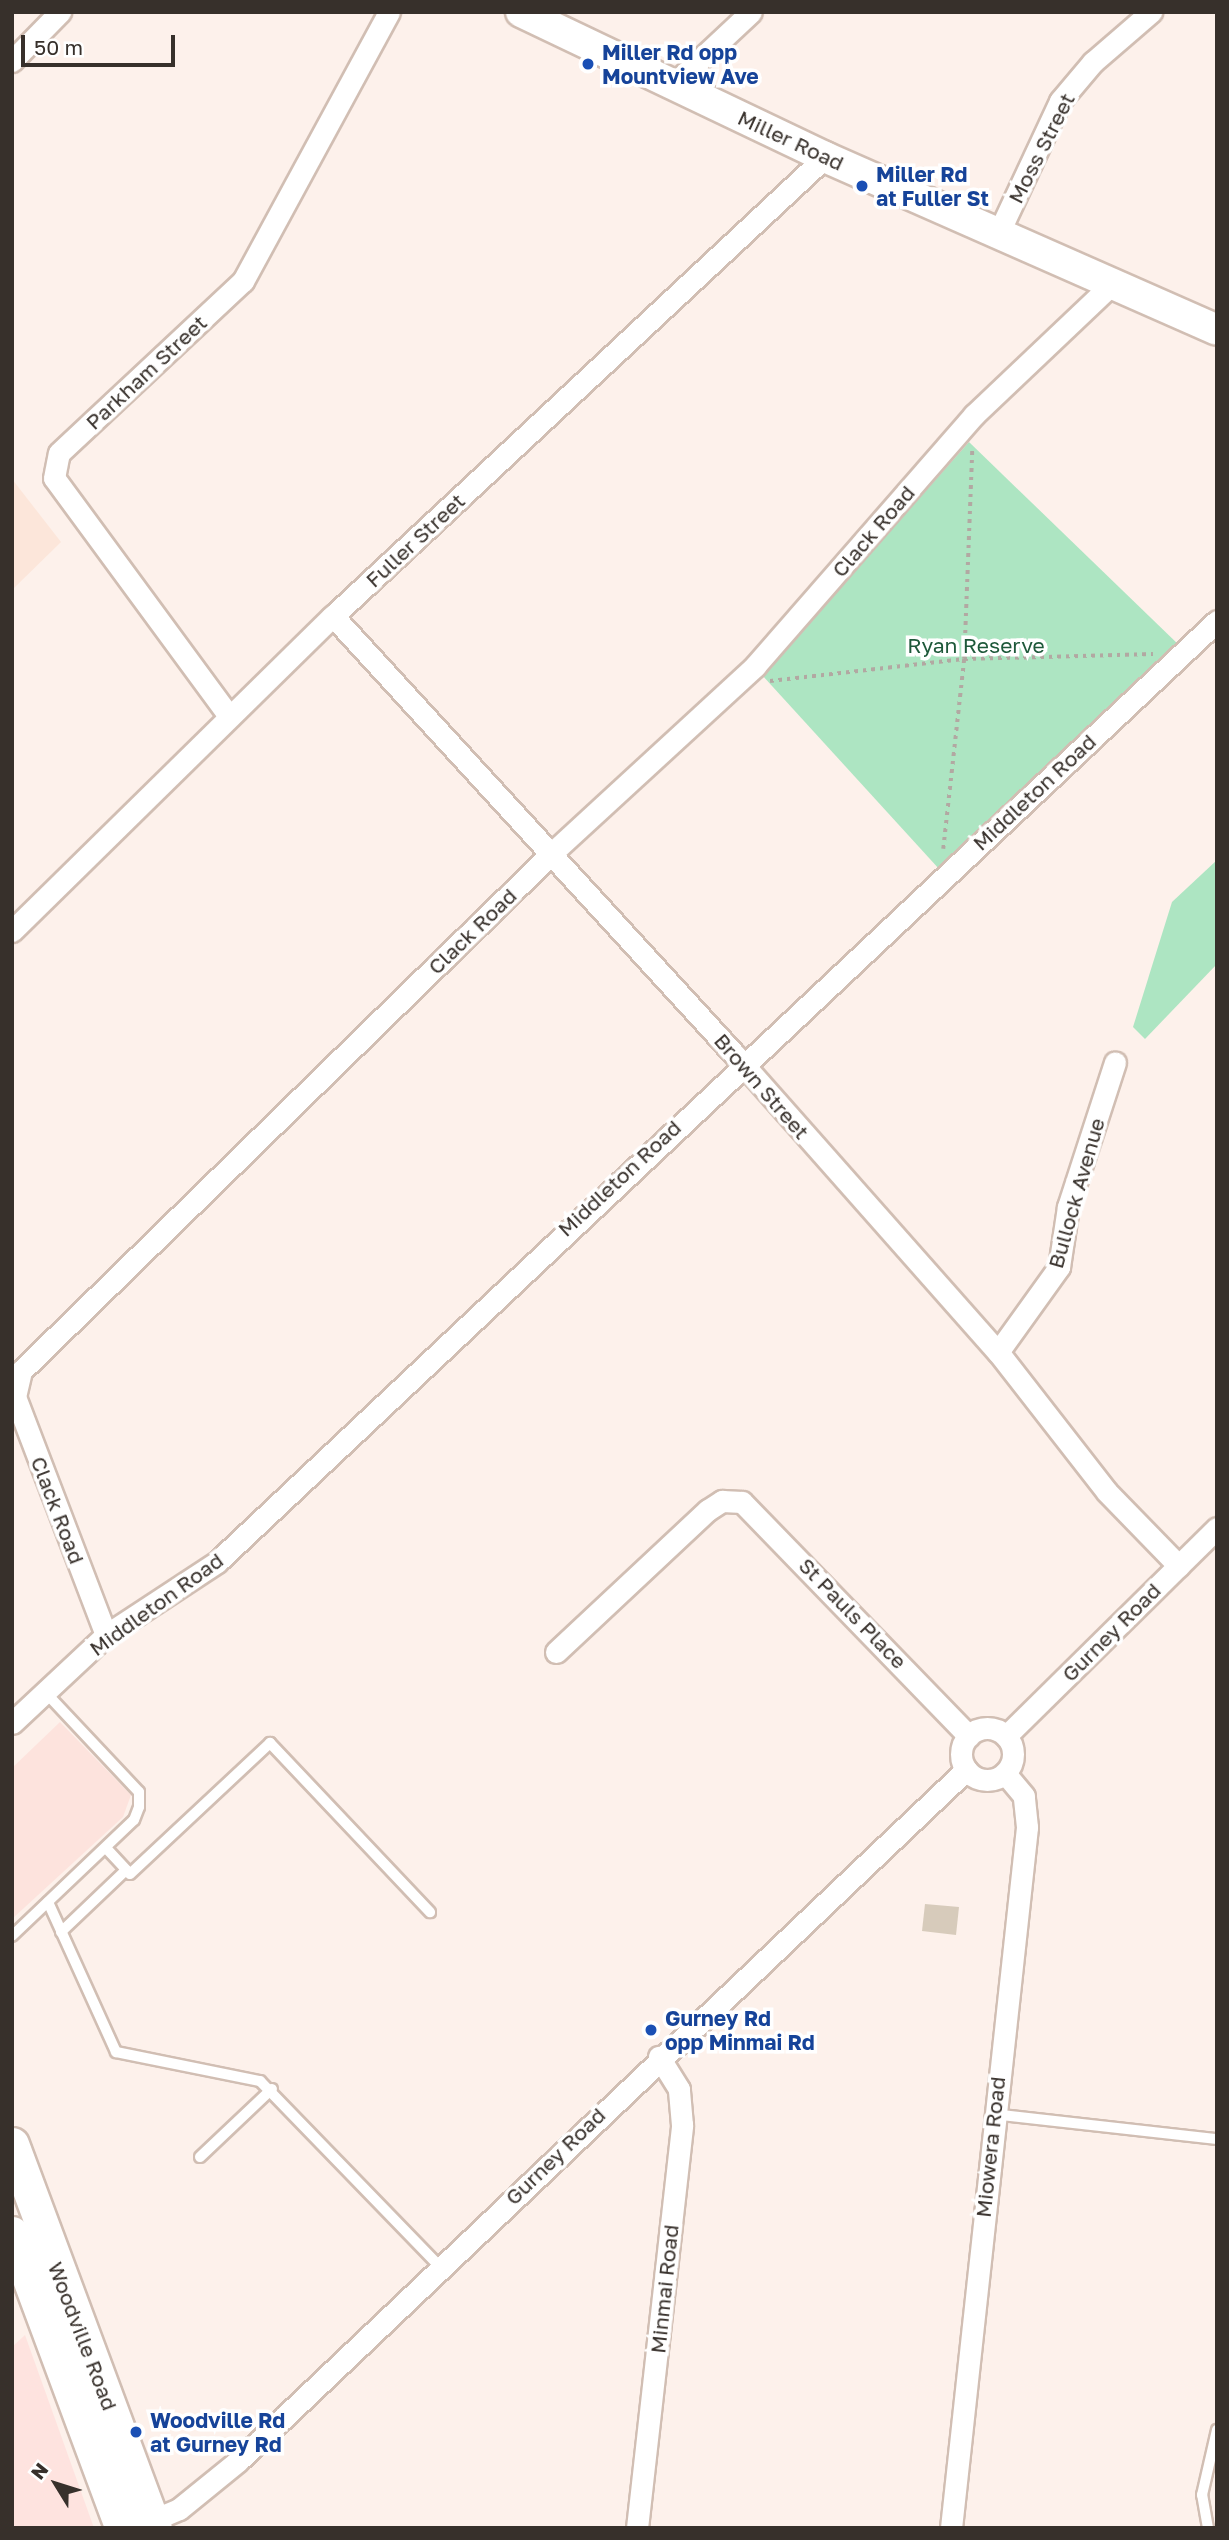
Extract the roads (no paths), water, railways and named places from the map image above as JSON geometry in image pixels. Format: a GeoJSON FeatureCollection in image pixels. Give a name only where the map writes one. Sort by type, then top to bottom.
{"type":"FeatureCollection","features":[{"type":"Feature","properties":{"kind":"main road","name":"Woodville Road"},"geometry":{"type":"LineString","coordinates":[[12,2144],[141,2526]]}},
{"type":"Feature","properties":{"kind":"main road","name":"Woodville Road"},"geometry":{"type":"LineString","coordinates":[[12,2233],[141,2526]]}},
{"type":"Feature","properties":{"kind":"street"},"geometry":{"type":"LineString","coordinates":[[12,61],[60,12]]}},
{"type":"Feature","properties":{"kind":"street","name":"Parkham Street"},"geometry":{"type":"LineString","coordinates":[[229,716],[54,478],[59,453],[243,281],[389,12]]}},
{"type":"Feature","properties":{"kind":"street","name":"Miller Road"},"geometry":{"type":"LineString","coordinates":[[521,12],[825,157],[1217,330]]}},
{"type":"Feature","properties":{"kind":"street"},"geometry":{"type":"LineString","coordinates":[[674,84],[751,12]]}},
{"type":"Feature","properties":{"kind":"street","name":"Moss Street"},"geometry":{"type":"LineString","coordinates":[[999,232],[1060,101],[1093,62],[1151,12]]}},
{"type":"Feature","properties":{"kind":"street","name":"Fuller Street"},"geometry":{"type":"LineString","coordinates":[[12,931],[333,616],[825,157]]}},
{"type":"Feature","properties":{"kind":"street","name":"Clack Road"},"geometry":{"type":"LineString","coordinates":[[106,1635],[15,1397],[21,1371],[553,852],[736,684],[974,415],[1112,284]]}},
{"type":"Feature","properties":{"kind":"street","name":"Brown Street"},"geometry":{"type":"LineString","coordinates":[[333,616],[553,852],[742,1063],[998,1352],[1107,1492],[1179,1566]]}},
{"type":"Feature","properties":{"kind":"street","name":"Middleton Road"},"geometry":{"type":"LineString","coordinates":[[12,1723],[106,1635],[218,1562],[742,1063],[1217,621]]}},
{"type":"Feature","properties":{"kind":"street","name":"Bullock Avenue"},"geometry":{"type":"LineString","coordinates":[[998,1352],[1059,1267],[1068,1207],[1115,1062]]}},
{"type":"Feature","properties":{"kind":"street","name":"St Pauls Place"},"geometry":{"type":"LineString","coordinates":[[556,1652],[730,1490],[760,1515],[969,1736]]}},
{"type":"Feature","properties":{"kind":"street","name":"Gurney Road"},"geometry":{"type":"LineString","coordinates":[[1006,1737],[1217,1528]]}},
{"type":"Feature","properties":{"kind":"street"},"geometry":{"type":"LineString","coordinates":[[992,1729],[1006,1737],[1013,1751],[1005,1773],[981,1780],[966,1770],[961,1757],[969,1736],[992,1729]]}},
{"type":"Feature","properties":{"kind":"street","name":"Gurney Road"},"geometry":{"type":"LineString","coordinates":[[141,2526],[178,2509],[238,2461],[659,2057],[966,1770]]}},
{"type":"Feature","properties":{"kind":"street","name":"Miowera Road"},"geometry":{"type":"LineString","coordinates":[[951,2528],[993,2114],[1027,1827],[1024,1796],[1005,1773]]}},
{"type":"Feature","properties":{"kind":"street","name":"Minmai Road"},"geometry":{"type":"LineString","coordinates":[[637,2528],[682,2125],[679,2089],[659,2057]]}},
{"type":"Feature","properties":{"kind":"lane"},"geometry":{"type":"LineString","coordinates":[[12,1936],[134,1820],[139,1792],[45,1692]]}},
{"type":"Feature","properties":{"kind":"lane"},"geometry":{"type":"LineString","coordinates":[[106,1848],[130,1874],[270,1743],[430,1912]]}},
{"type":"Feature","properties":{"kind":"lane"},"geometry":{"type":"LineString","coordinates":[[61,1932],[126,1870]]}},
{"type":"Feature","properties":{"kind":"lane"},"geometry":{"type":"LineString","coordinates":[[48,1902],[116,2052],[237,2076],[272,2089],[440,2267]]}},
{"type":"Feature","properties":{"kind":"lane"},"geometry":{"type":"LineString","coordinates":[[200,2157],[272,2089]]}},
{"type":"Feature","properties":{"kind":"lane"},"geometry":{"type":"LineString","coordinates":[[993,2114],[1217,2139]]}},
{"type":"Feature","properties":{"kind":"lane"},"geometry":{"type":"LineString","coordinates":[[1208,2528],[1202,2496],[1217,2430]]}},
{"type":"Feature","properties":{"kind":"place","name":"Miller Rd opp Mountview Ave"},"geometry":{"type":"Point","coordinates":[588,64]}},
{"type":"Feature","properties":{"kind":"place","name":"Miller Rd at Fuller St"},"geometry":{"type":"Point","coordinates":[862,186]}},
{"type":"Feature","properties":{"kind":"place","name":"Gurney Rd opp Minmai Rd"},"geometry":{"type":"Point","coordinates":[651,2030]}},
{"type":"Feature","properties":{"kind":"place","name":"Woodville Rd at Gurney Rd"},"geometry":{"type":"Point","coordinates":[136,2432]}},
{"type":"Feature","properties":{"kind":"park label","name":"Ryan Reserve"},"geometry":{"type":"Point","coordinates":[976,645]}}]}
